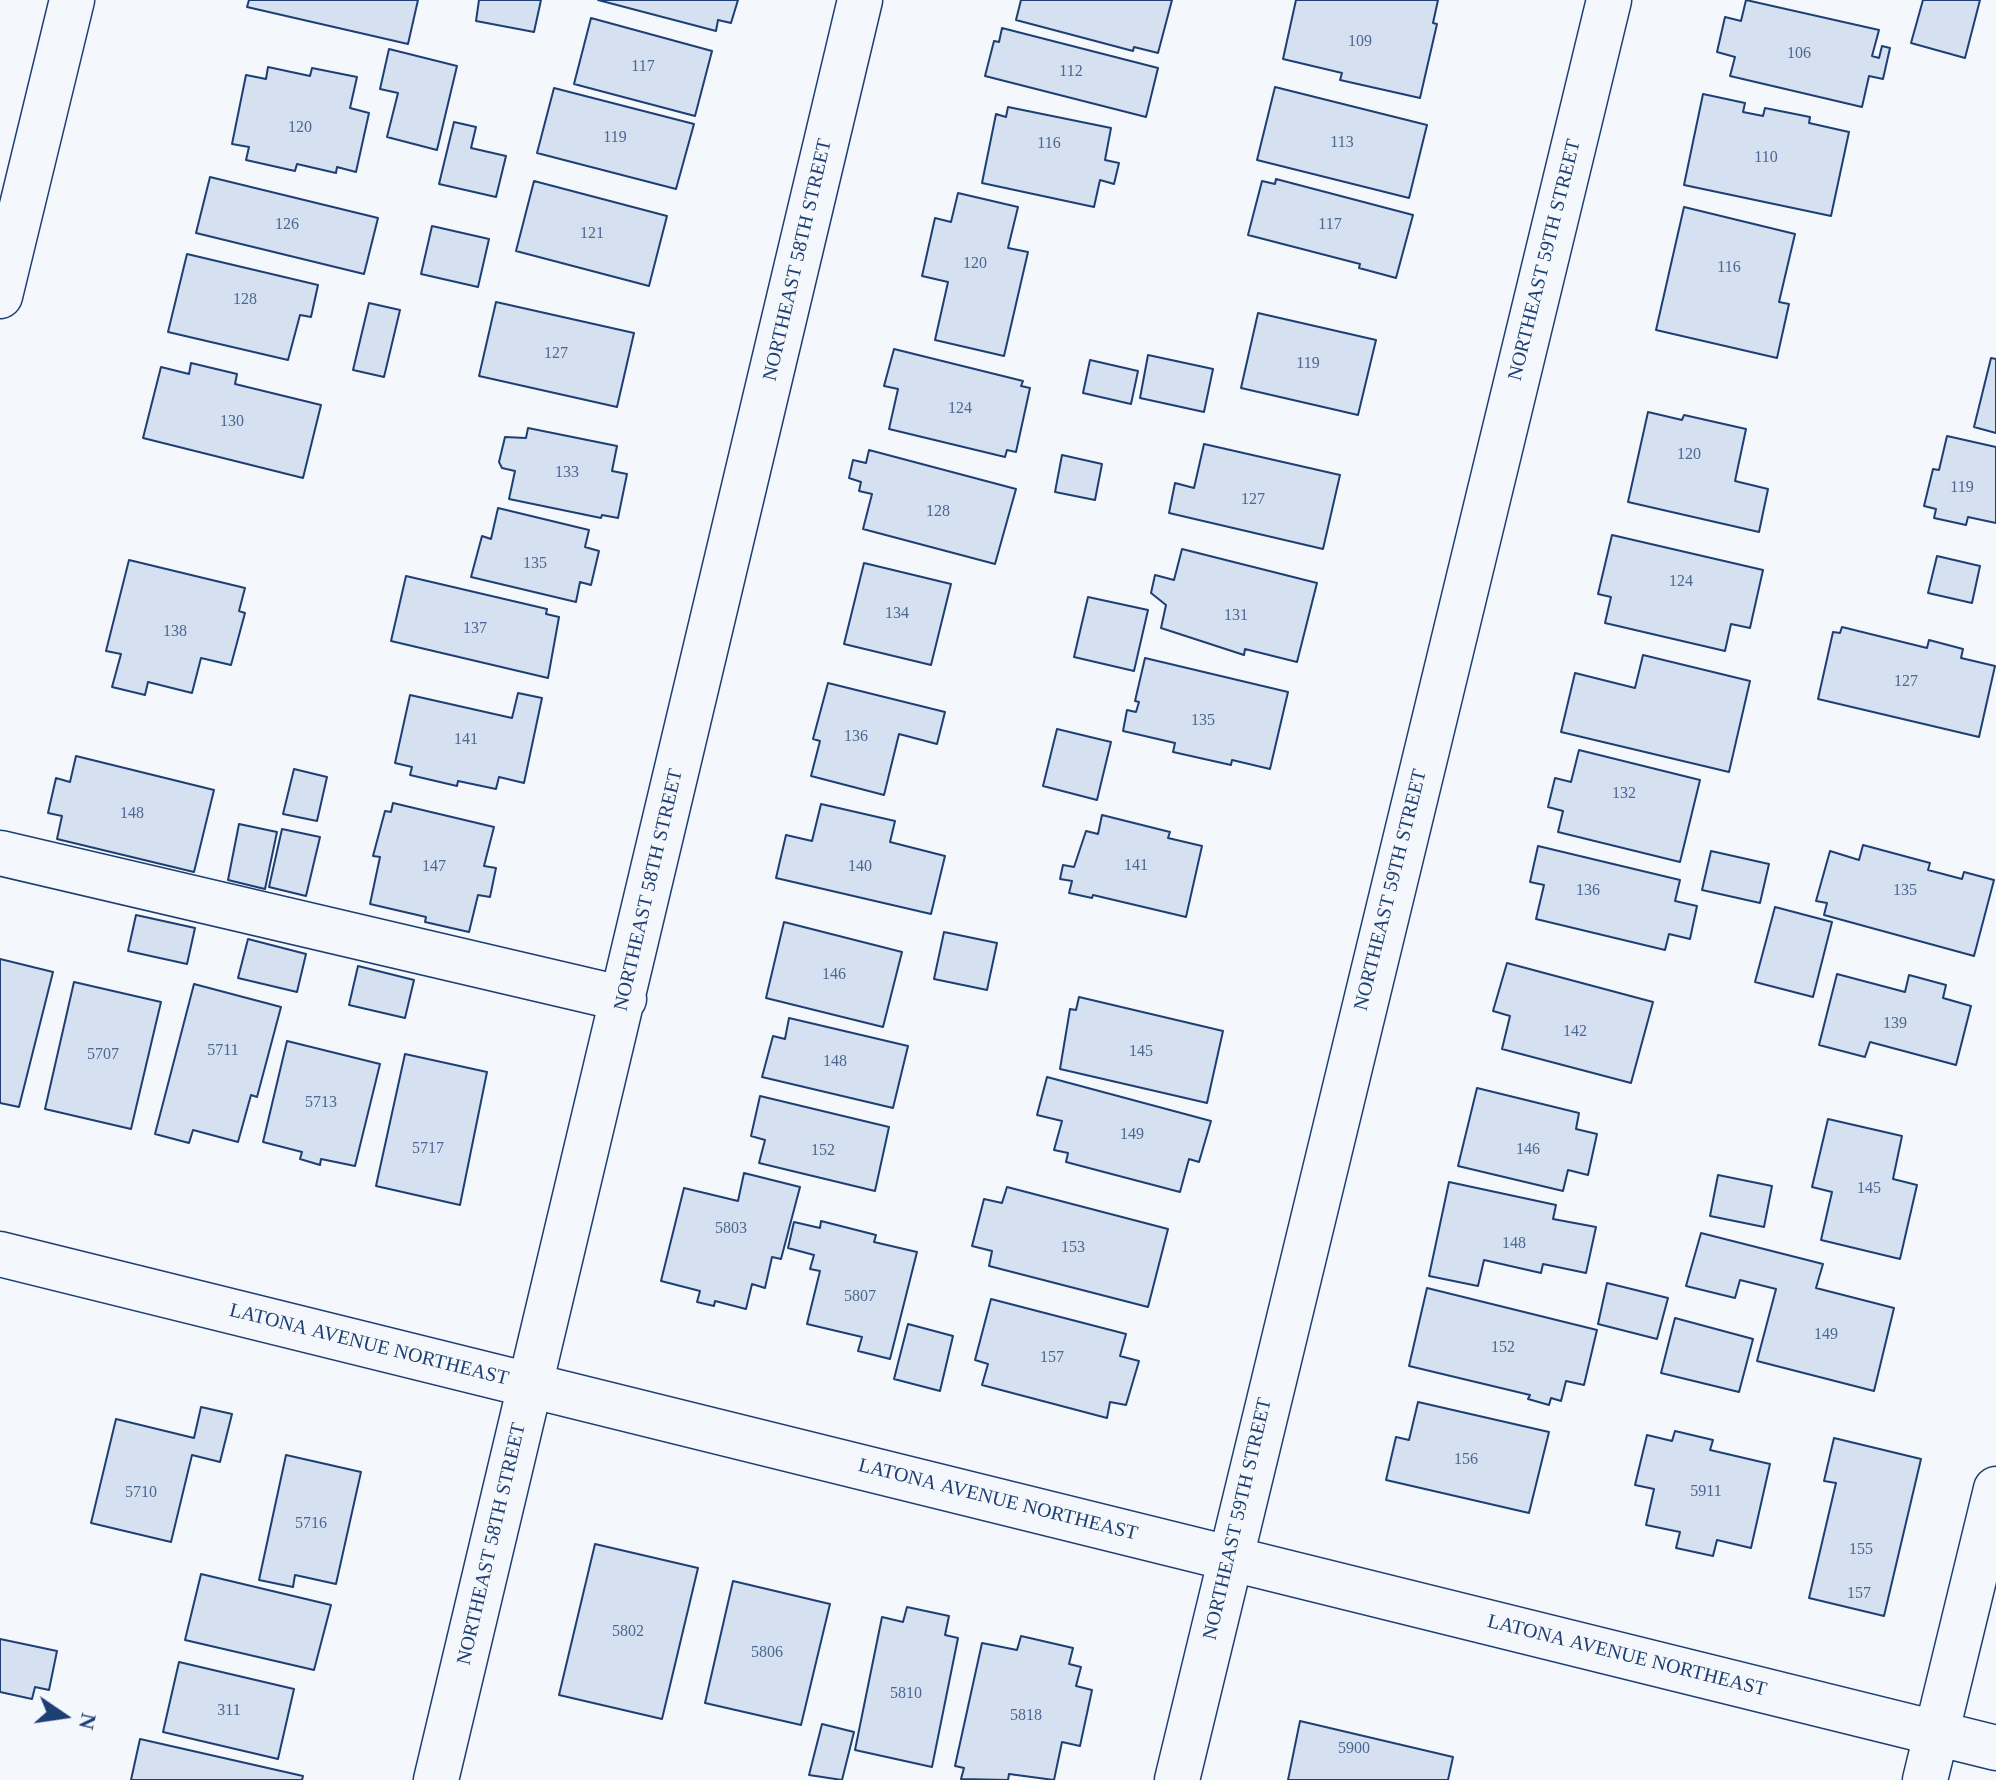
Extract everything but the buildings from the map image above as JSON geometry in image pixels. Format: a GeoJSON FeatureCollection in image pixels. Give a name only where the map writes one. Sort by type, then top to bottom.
{"type":"FeatureCollection","features":[{"type":"Feature","properties":{"kind":"street"},"geometry":{"type":"LineString","coordinates":[[0,296],[72,0]]}},
{"type":"Feature","properties":{"kind":"street","name":"NORTHEAST 58TH STREET"},"geometry":{"type":"LineString","coordinates":[[436,1780],[860,0]]}},
{"type":"Feature","properties":{"kind":"street","name":"NORTHEAST 59TH STREET"},"geometry":{"type":"LineString","coordinates":[[1177,1780],[1609,0]]}},
{"type":"Feature","properties":{"kind":"street"},"geometry":{"type":"LineString","coordinates":[[0,853],[624,999]]}},
{"type":"Feature","properties":{"kind":"street","name":"LATONA AVENUE NORTHEAST"},"geometry":{"type":"LineString","coordinates":[[0,1254],[1996,1748]]}},
{"type":"Feature","properties":{"kind":"street"},"geometry":{"type":"LineString","coordinates":[[1925,1780],[1996,1489]]}}]}
